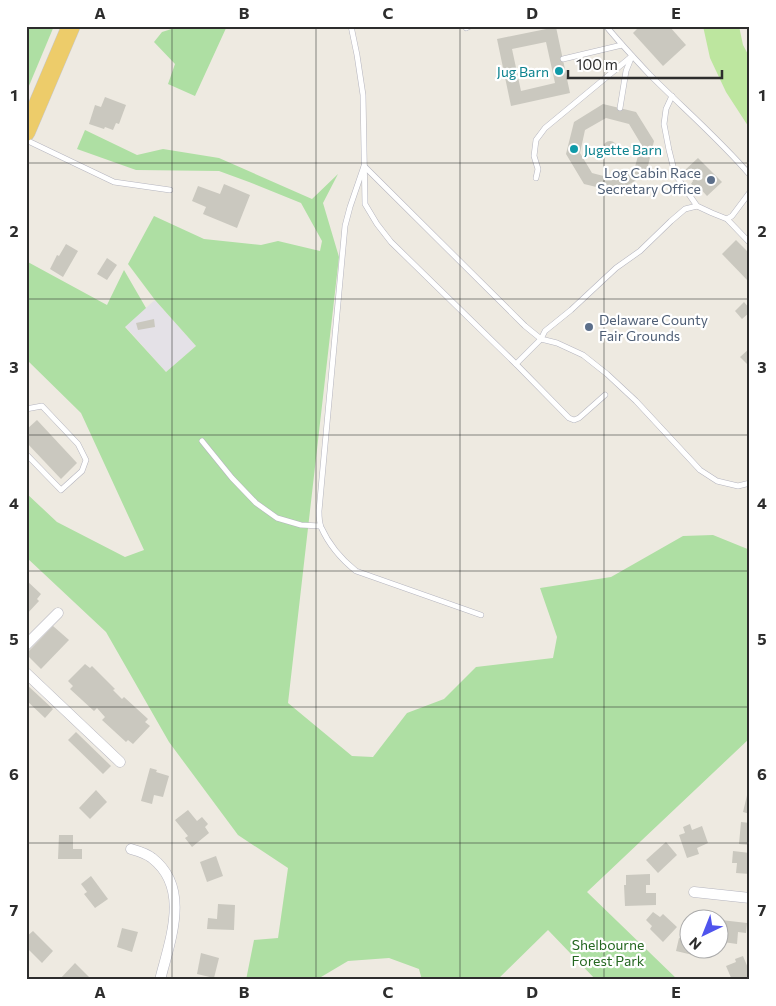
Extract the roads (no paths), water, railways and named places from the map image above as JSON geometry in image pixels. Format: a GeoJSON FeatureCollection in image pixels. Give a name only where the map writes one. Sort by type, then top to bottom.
{"type":"FeatureCollection","features":[{"type":"Feature","properties":{"kind":"highway"},"geometry":{"type":"LineString","coordinates":[[26,132],[70,26]]}},
{"type":"Feature","properties":{"kind":"street"},"geometry":{"type":"LineString","coordinates":[[26,645],[58,613]]}},
{"type":"Feature","properties":{"kind":"street"},"geometry":{"type":"LineString","coordinates":[[26,674],[120,762]]}},
{"type":"Feature","properties":{"kind":"street"},"geometry":{"type":"LineString","coordinates":[[131,849],[151,857],[168,876],[174,891],[174,922],[160,980]]}},
{"type":"Feature","properties":{"kind":"street"},"geometry":{"type":"LineString","coordinates":[[694,892],[750,898]]}},
{"type":"Feature","properties":{"kind":"lane"},"geometry":{"type":"LineString","coordinates":[[351,26],[363,95],[365,204],[377,224],[391,242],[569,418],[574,420],[579,418],[605,395]]}},
{"type":"Feature","properties":{"kind":"lane"},"geometry":{"type":"LineString","coordinates":[[606,26],[632,56],[750,175]]}},
{"type":"Feature","properties":{"kind":"lane"},"geometry":{"type":"LineString","coordinates":[[563,59],[622,45]]}},
{"type":"Feature","properties":{"kind":"lane"},"geometry":{"type":"LineString","coordinates":[[620,108],[626,70],[632,56]]}},
{"type":"Feature","properties":{"kind":"lane"},"geometry":{"type":"LineString","coordinates":[[536,178],[538,169],[534,156],[536,140],[545,128],[632,56]]}},
{"type":"Feature","properties":{"kind":"lane"},"geometry":{"type":"LineString","coordinates":[[672,96],[666,109],[664,124],[668,150],[675,174],[697,206],[727,219],[750,243]]}},
{"type":"Feature","properties":{"kind":"lane"},"geometry":{"type":"LineString","coordinates":[[26,140],[114,182],[170,190]]}},
{"type":"Feature","properties":{"kind":"lane"},"geometry":{"type":"LineString","coordinates":[[364,166],[525,326],[541,339],[556,343],[583,355],[607,374],[636,401],[700,470],[717,481],[738,486],[750,483]]}},
{"type":"Feature","properties":{"kind":"lane"},"geometry":{"type":"LineString","coordinates":[[364,166],[345,226],[319,511],[320,526],[337,554],[356,571],[481,615]]}},
{"type":"Feature","properties":{"kind":"lane"},"geometry":{"type":"LineString","coordinates":[[727,219],[732,216],[750,192]]}},
{"type":"Feature","properties":{"kind":"lane"},"geometry":{"type":"LineString","coordinates":[[516,364],[541,339],[546,331],[616,268],[640,251],[685,209],[697,206]]}},
{"type":"Feature","properties":{"kind":"lane"},"geometry":{"type":"LineString","coordinates":[[26,409],[42,406],[78,444],[86,460],[82,471],[61,490],[26,454]]}},
{"type":"Feature","properties":{"kind":"lane"},"geometry":{"type":"LineString","coordinates":[[202,441],[238,484],[256,502],[277,518],[301,525],[320,526]]}},
{"type":"Feature","properties":{"kind":"place","name":"Jug Barn"},"geometry":{"type":"Point","coordinates":[559,71]}},
{"type":"Feature","properties":{"kind":"place","name":"Jugette Barn"},"geometry":{"type":"Point","coordinates":[574,149]}},
{"type":"Feature","properties":{"kind":"place","name":"Log Cabin Race Secretary Office"},"geometry":{"type":"Point","coordinates":[711,180]}},
{"type":"Feature","properties":{"kind":"place","name":"Delaware County Fair Grounds"},"geometry":{"type":"Point","coordinates":[589,327]}},
{"type":"Feature","properties":{"kind":"park label","name":"Shelbourne Forest Park"},"geometry":{"type":"Point","coordinates":[608,952]}}]}
